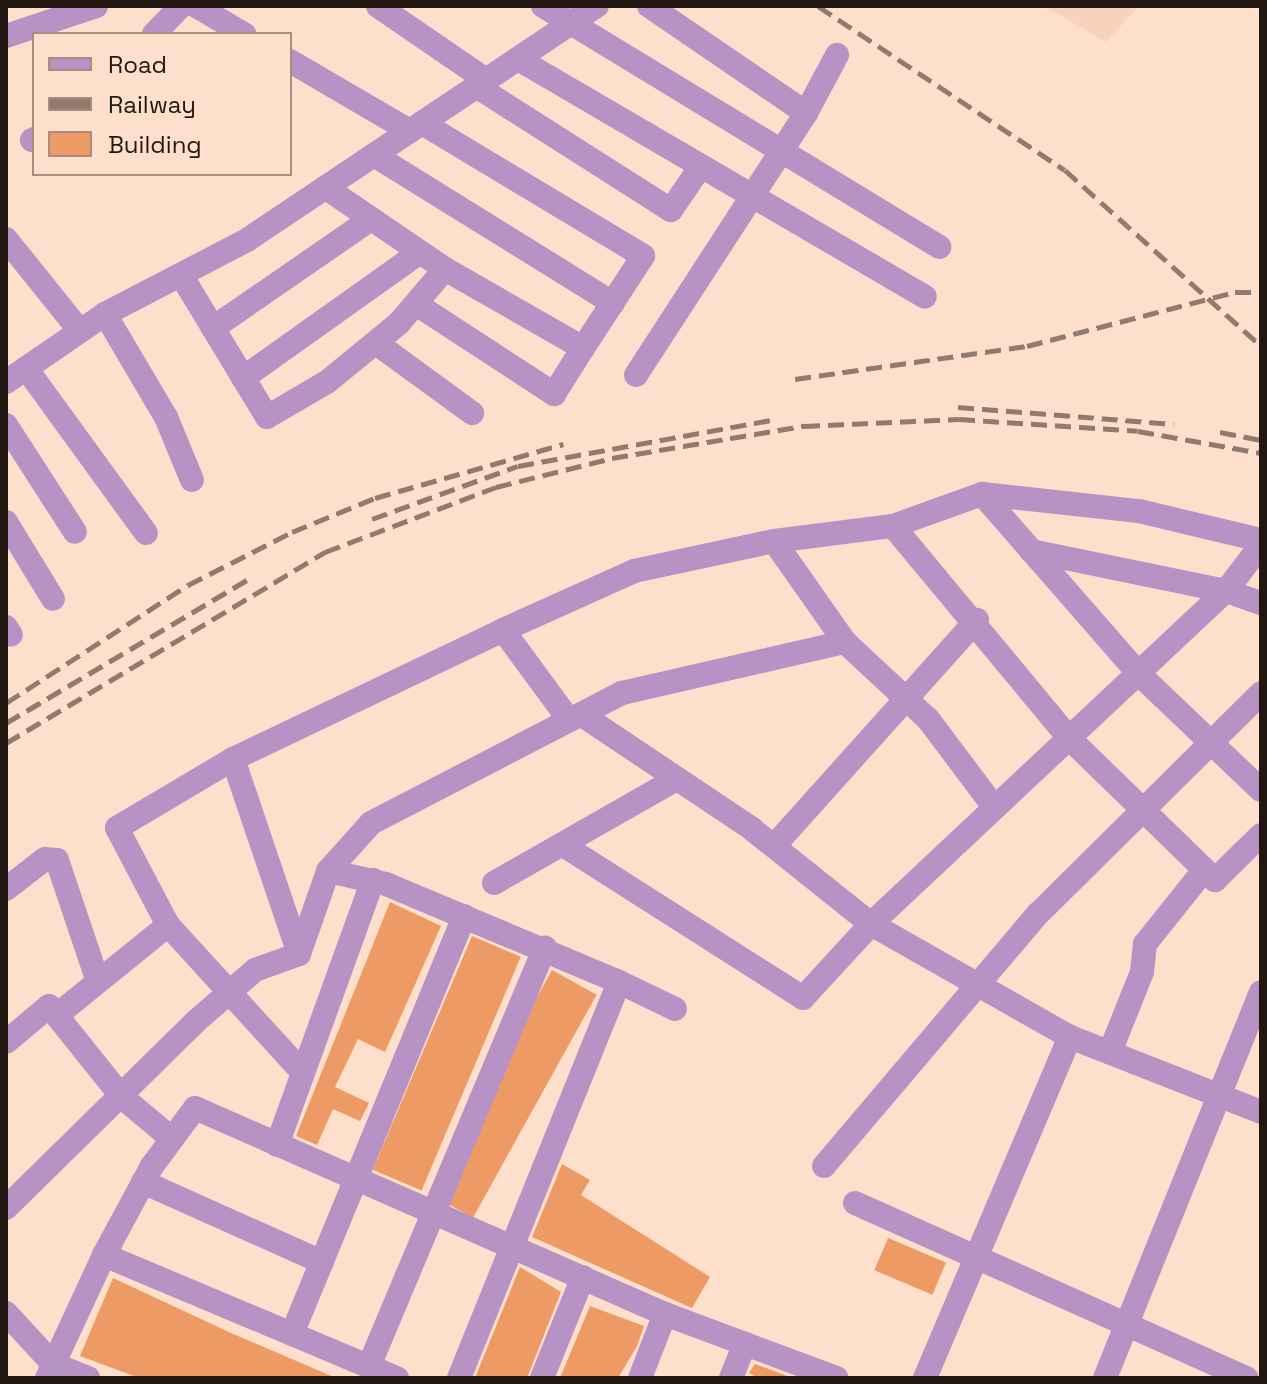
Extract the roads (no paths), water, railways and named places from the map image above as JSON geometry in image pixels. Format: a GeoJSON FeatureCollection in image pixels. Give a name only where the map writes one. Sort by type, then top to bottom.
{"type":"FeatureCollection","features":[{"type":"Feature","properties":{"kind":"street"},"geometry":{"type":"LineString","coordinates":[[6,36],[96,6]]}},
{"type":"Feature","properties":{"kind":"street"},"geometry":{"type":"LineString","coordinates":[[156,32],[181,6]]}},
{"type":"Feature","properties":{"kind":"street"},"geometry":{"type":"LineString","coordinates":[[196,6],[241,32]]}},
{"type":"Feature","properties":{"kind":"street"},"geometry":{"type":"LineString","coordinates":[[378,6],[481,83],[671,210],[699,169]]}},
{"type":"Feature","properties":{"kind":"street"},"geometry":{"type":"LineString","coordinates":[[543,6],[779,154],[940,247]]}},
{"type":"Feature","properties":{"kind":"street"},"geometry":{"type":"LineString","coordinates":[[146,533],[16,375],[105,314],[181,275],[325,187],[597,6]]}},
{"type":"Feature","properties":{"kind":"street"},"geometry":{"type":"LineString","coordinates":[[649,6],[806,113]]}},
{"type":"Feature","properties":{"kind":"street"},"geometry":{"type":"LineString","coordinates":[[636,375],[806,113],[837,55]]}},
{"type":"Feature","properties":{"kind":"street"},"geometry":{"type":"LineString","coordinates":[[518,59],[699,169],[925,297]]}},
{"type":"Feature","properties":{"kind":"street"},"geometry":{"type":"LineString","coordinates":[[292,62],[416,127],[643,256],[554,394],[416,304]]}},
{"type":"Feature","properties":{"kind":"street"},"geometry":{"type":"LineString","coordinates":[[374,155],[613,303]]}},
{"type":"Feature","properties":{"kind":"street"},"geometry":{"type":"LineString","coordinates":[[325,187],[445,269],[583,348]]}},
{"type":"Feature","properties":{"kind":"street"},"geometry":{"type":"LineString","coordinates":[[213,328],[371,219]]}},
{"type":"Feature","properties":{"kind":"street"},"geometry":{"type":"LineString","coordinates":[[6,239],[80,331]]}},
{"type":"Feature","properties":{"kind":"street"},"geometry":{"type":"LineString","coordinates":[[243,378],[420,252]]}},
{"type":"Feature","properties":{"kind":"street"},"geometry":{"type":"LineString","coordinates":[[181,275],[267,417],[376,343],[416,304],[445,269]]}},
{"type":"Feature","properties":{"kind":"street"},"geometry":{"type":"LineString","coordinates":[[105,314],[166,417],[192,480]]}},
{"type":"Feature","properties":{"kind":"street"},"geometry":{"type":"LineString","coordinates":[[376,343],[472,413]]}},
{"type":"Feature","properties":{"kind":"street"},"geometry":{"type":"LineString","coordinates":[[6,425],[75,532]]}},
{"type":"Feature","properties":{"kind":"street"},"geometry":{"type":"LineString","coordinates":[[982,494],[1139,674],[1261,790]]}},
{"type":"Feature","properties":{"kind":"street"},"geometry":{"type":"LineString","coordinates":[[303,1073],[225,996],[168,925],[117,828],[233,759],[634,571],[774,541],[893,526],[982,494],[1139,511],[1261,543],[1226,591],[871,924],[803,998],[566,847]]}},
{"type":"Feature","properties":{"kind":"street"},"geometry":{"type":"LineString","coordinates":[[6,522],[53,599]]}},
{"type":"Feature","properties":{"kind":"street"},"geometry":{"type":"LineString","coordinates":[[893,526],[977,620],[1069,738],[1215,880],[1261,835]]}},
{"type":"Feature","properties":{"kind":"street"},"geometry":{"type":"LineString","coordinates":[[774,541],[845,642],[905,697],[994,807]]}},
{"type":"Feature","properties":{"kind":"street"},"geometry":{"type":"LineString","coordinates":[[1031,551],[1226,591],[1261,603]]}},
{"type":"Feature","properties":{"kind":"street"},"geometry":{"type":"LineString","coordinates":[[774,846],[977,620]]}},
{"type":"Feature","properties":{"kind":"street"},"geometry":{"type":"LineString","coordinates":[[503,630],[577,718],[676,779],[774,846],[871,924],[983,982],[1070,1037],[1217,1092],[1261,1112]]}},
{"type":"Feature","properties":{"kind":"street"},"geometry":{"type":"LineString","coordinates":[[299,954],[328,871],[371,823],[622,693],[845,642]]}},
{"type":"Feature","properties":{"kind":"street"},"geometry":{"type":"LineString","coordinates":[[824,1166],[1038,914],[1144,813],[1261,693]]}},
{"type":"Feature","properties":{"kind":"street"},"geometry":{"type":"LineString","coordinates":[[233,759],[299,954]]}},
{"type":"Feature","properties":{"kind":"street"},"geometry":{"type":"LineString","coordinates":[[494,883],[566,847],[676,779]]}},
{"type":"Feature","properties":{"kind":"street"},"geometry":{"type":"LineString","coordinates":[[6,889],[45,859],[57,860],[97,979]]}},
{"type":"Feature","properties":{"kind":"street"},"geometry":{"type":"LineString","coordinates":[[1110,1052],[1142,972],[1145,944],[1204,870]]}},
{"type":"Feature","properties":{"kind":"street"},"geometry":{"type":"LineString","coordinates":[[328,871],[373,880],[545,948],[675,1009]]}},
{"type":"Feature","properties":{"kind":"street"},"geometry":{"type":"LineString","coordinates":[[277,1145],[373,880]]}},
{"type":"Feature","properties":{"kind":"street"},"geometry":{"type":"LineString","coordinates":[[292,1334],[464,916]]}},
{"type":"Feature","properties":{"kind":"street"},"geometry":{"type":"LineString","coordinates":[[57,1015],[97,979],[168,925]]}},
{"type":"Feature","properties":{"kind":"street"},"geometry":{"type":"LineString","coordinates":[[369,1366],[545,948]]}},
{"type":"Feature","properties":{"kind":"street"},"geometry":{"type":"LineString","coordinates":[[6,1208],[225,996],[255,970],[299,954]]}},
{"type":"Feature","properties":{"kind":"street"},"geometry":{"type":"LineString","coordinates":[[459,1378],[619,982]]}},
{"type":"Feature","properties":{"kind":"street"},"geometry":{"type":"LineString","coordinates":[[1105,1378],[1217,1092],[1261,992]]}},
{"type":"Feature","properties":{"kind":"street"},"geometry":{"type":"LineString","coordinates":[[11,1029],[49,1006],[122,1097],[172,1139]]}},
{"type":"Feature","properties":{"kind":"street"},"geometry":{"type":"LineString","coordinates":[[925,1378],[973,1258],[1070,1037]]}},
{"type":"Feature","properties":{"kind":"street"},"geometry":{"type":"LineString","coordinates":[[50,1371],[104,1255],[143,1182],[195,1108],[433,1216],[665,1314],[825,1376]]}},
{"type":"Feature","properties":{"kind":"street"},"geometry":{"type":"LineString","coordinates":[[143,1182],[322,1262]]}},
{"type":"Feature","properties":{"kind":"street"},"geometry":{"type":"LineString","coordinates":[[855,1203],[1127,1326],[1198,1368],[1247,1378]]}},
{"type":"Feature","properties":{"kind":"street"},"geometry":{"type":"LineString","coordinates":[[104,1255],[397,1378]]}},
{"type":"Feature","properties":{"kind":"street"},"geometry":{"type":"LineString","coordinates":[[542,1378],[583,1277]]}},
{"type":"Feature","properties":{"kind":"street"},"geometry":{"type":"LineString","coordinates":[[6,1313],[50,1371],[88,1378]]}},
{"type":"Feature","properties":{"kind":"street"},"geometry":{"type":"LineString","coordinates":[[640,1378],[665,1314]]}},
{"type":"Feature","properties":{"kind":"street"},"geometry":{"type":"LineString","coordinates":[[731,1378],[745,1344]]}},
{"type":"Feature","properties":{"kind":"railway"},"geometry":{"type":"LineString","coordinates":[[818,6],[1065,170],[1261,346]]}},
{"type":"Feature","properties":{"kind":"railway"},"geometry":{"type":"LineString","coordinates":[[795,379],[1027,346],[1235,292],[1261,292]]}},
{"type":"Feature","properties":{"kind":"railway"},"geometry":{"type":"LineString","coordinates":[[958,407],[1173,424]]}},
{"type":"Feature","properties":{"kind":"railway"},"geometry":{"type":"LineString","coordinates":[[6,743],[325,552],[496,487],[612,458],[804,426],[959,419],[1138,431],[1261,453]]}},
{"type":"Feature","properties":{"kind":"railway"},"geometry":{"type":"LineString","coordinates":[[372,519],[518,466],[770,420]]}},
{"type":"Feature","properties":{"kind":"railway"},"geometry":{"type":"LineString","coordinates":[[1220,432],[1261,440]]}},
{"type":"Feature","properties":{"kind":"railway"},"geometry":{"type":"LineString","coordinates":[[6,703],[188,585],[292,532],[375,498],[563,444]]}},
{"type":"Feature","properties":{"kind":"railway"},"geometry":{"type":"LineString","coordinates":[[6,723],[250,578]]}}]}
